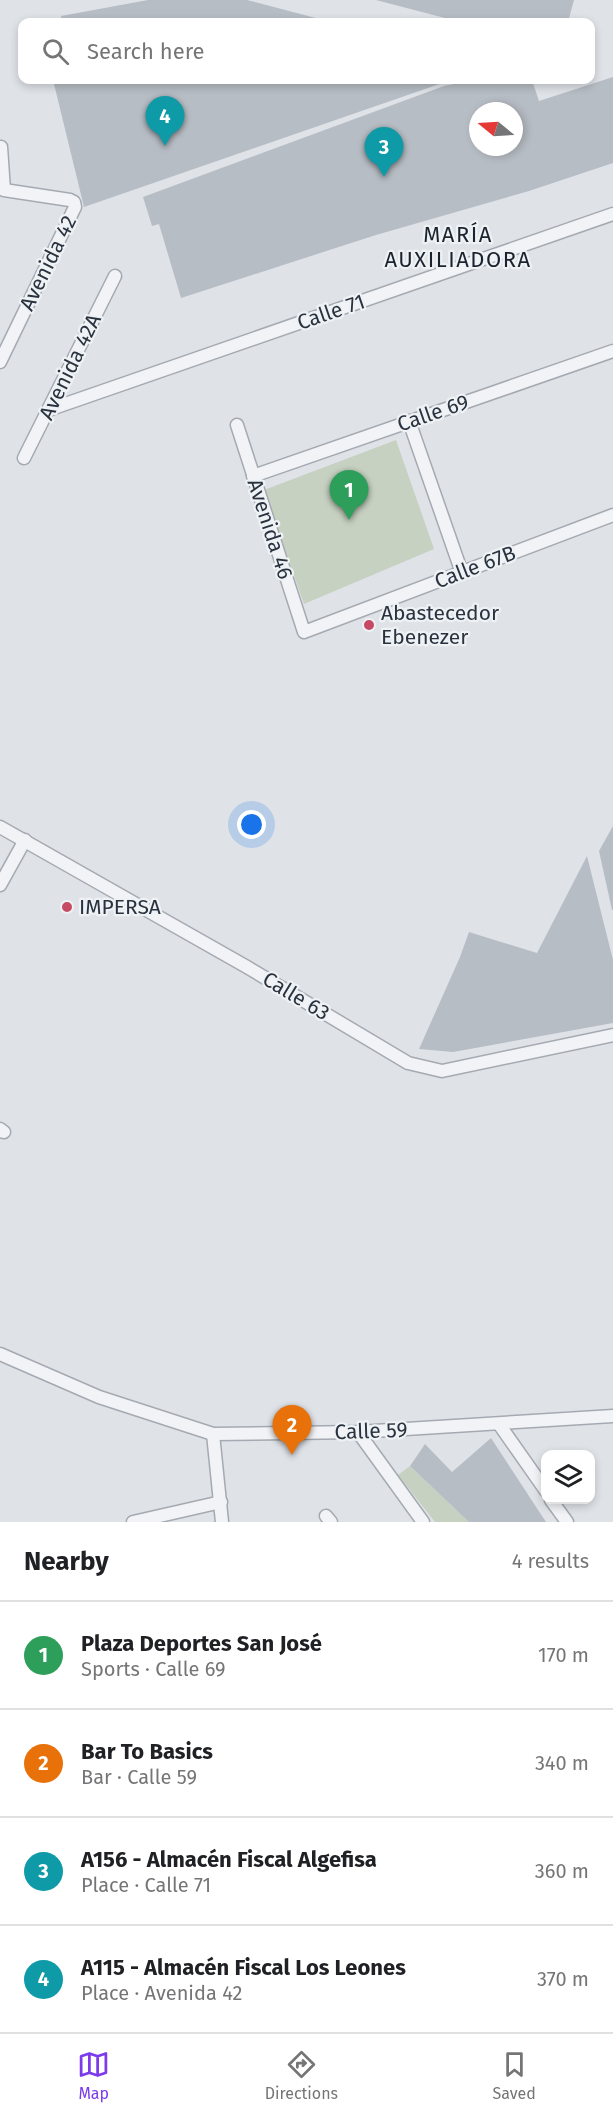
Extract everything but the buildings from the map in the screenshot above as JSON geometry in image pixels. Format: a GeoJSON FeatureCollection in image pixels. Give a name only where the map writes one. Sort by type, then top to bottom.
{"type":"FeatureCollection","features":[{"type":"Feature","properties":{"kind":"street","name":"Avenida 42"},"geometry":{"type":"LineString","coordinates":[[0,362],[75,207],[74,202],[70,200],[4,190],[1,147]]}},
{"type":"Feature","properties":{"kind":"street","name":"Calle 71"},"geometry":{"type":"LineString","coordinates":[[48,410],[613,214]]}},
{"type":"Feature","properties":{"kind":"street","name":"Avenida 42A"},"geometry":{"type":"LineString","coordinates":[[24,458],[115,276]]}},
{"type":"Feature","properties":{"kind":"street","name":"Calle 69"},"geometry":{"type":"LineString","coordinates":[[253,476],[613,351]]}},
{"type":"Feature","properties":{"kind":"street"},"geometry":{"type":"LineString","coordinates":[[409,422],[462,573]]}},
{"type":"Feature","properties":{"kind":"street","name":"Avenida 46"},"geometry":{"type":"LineString","coordinates":[[237,425],[304,632]]}},
{"type":"Feature","properties":{"kind":"street","name":"Calle 67B"},"geometry":{"type":"LineString","coordinates":[[304,632],[613,515]]}},
{"type":"Feature","properties":{"kind":"street","name":"Calle 63"},"geometry":{"type":"LineString","coordinates":[[0,827],[247,967],[408,1063],[442,1071],[613,1035]]}},
{"type":"Feature","properties":{"kind":"street"},"geometry":{"type":"LineString","coordinates":[[0,885],[25,840]]}},
{"type":"Feature","properties":{"kind":"street","name":"Calle 59"},"geometry":{"type":"LineString","coordinates":[[0,1354],[99,1397],[213,1434],[358,1432],[613,1416]]}},
{"type":"Feature","properties":{"kind":"street"},"geometry":{"type":"LineString","coordinates":[[499,1424],[541,1484]]}},
{"type":"Feature","properties":{"kind":"street"},"geometry":{"type":"LineString","coordinates":[[358,1432],[423,1522]]}},
{"type":"Feature","properties":{"kind":"street"},"geometry":{"type":"LineString","coordinates":[[213,1434],[222,1522]]}},
{"type":"Feature","properties":{"kind":"street"},"geometry":{"type":"LineString","coordinates":[[134,1522],[221,1502]]}},
{"type":"Feature","properties":{"kind":"street"},"geometry":{"type":"LineString","coordinates":[[554,1504],[567,1522]]}},
{"type":"Feature","properties":{"kind":"green space"},"geometry":{"type":"Polygon","coordinates":[[[396,440],[434,549],[304,604],[264,490],[396,440]]]}},
{"type":"Feature","properties":{"kind":"green space"},"geometry":{"type":"Polygon","coordinates":[[[410,1466],[469,1522],[435,1522],[398,1475],[410,1466]]]}},
{"type":"Feature","properties":{"kind":"place","name":"A115 - Almacén Fiscal Los Leones"},"geometry":{"type":"Point","coordinates":[165,146]}},
{"type":"Feature","properties":{"kind":"place","name":"A156 - Almacén Fiscal Algefisa"},"geometry":{"type":"Point","coordinates":[384,177]}},
{"type":"Feature","properties":{"kind":"place","name":"Plaza Deportes San José"},"geometry":{"type":"Point","coordinates":[349,520]}},
{"type":"Feature","properties":{"kind":"place","name":"Abastecedor Ebenezer"},"geometry":{"type":"Point","coordinates":[369,625]}},
{"type":"Feature","properties":{"kind":"place","name":"IMPERSA"},"geometry":{"type":"Point","coordinates":[67,907]}},
{"type":"Feature","properties":{"kind":"place","name":"Bar To Basics"},"geometry":{"type":"Point","coordinates":[292,1455]}},
{"type":"Feature","properties":{"kind":"district","name":"MARÍA AUXILIADORA"},"geometry":{"type":"Point","coordinates":[458,246]}}]}
